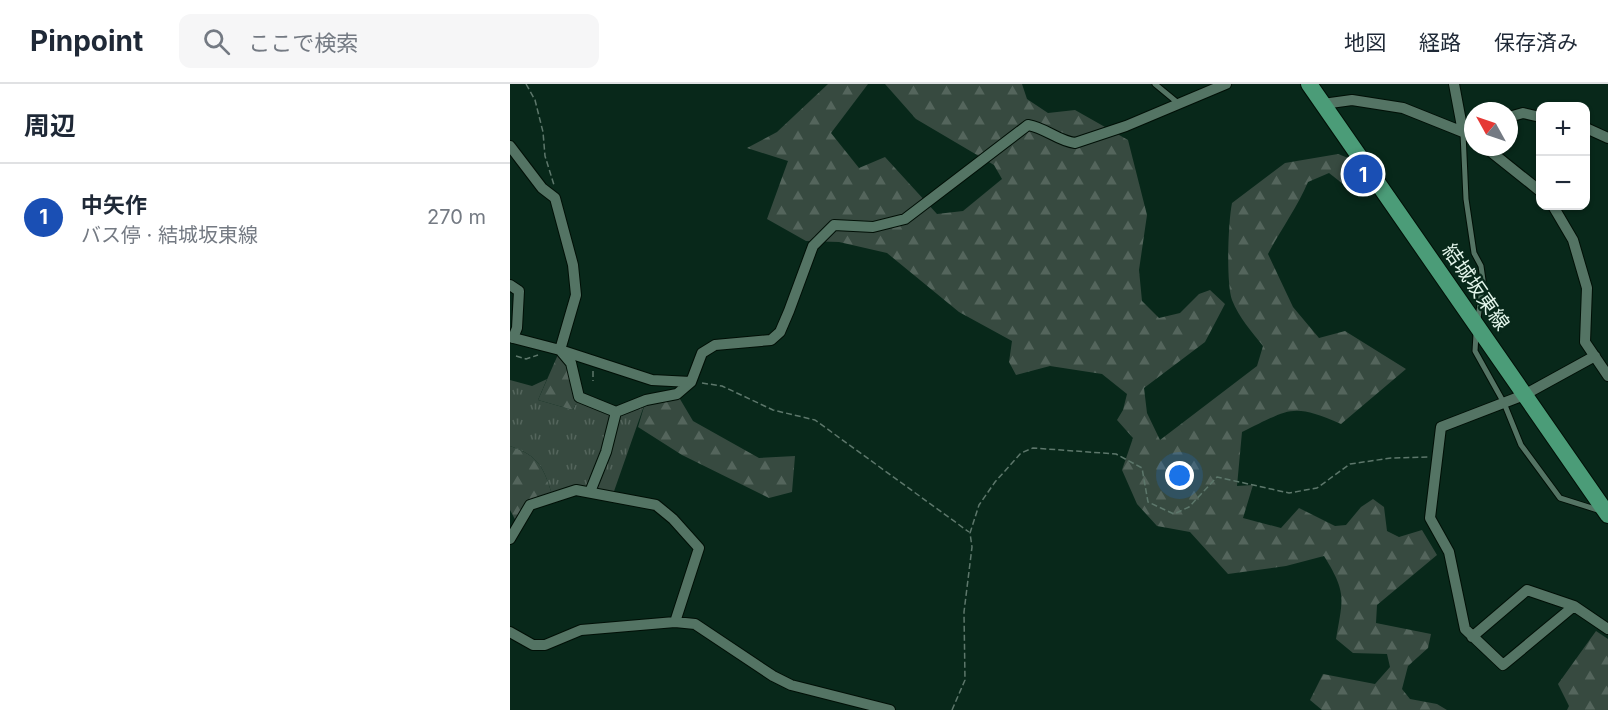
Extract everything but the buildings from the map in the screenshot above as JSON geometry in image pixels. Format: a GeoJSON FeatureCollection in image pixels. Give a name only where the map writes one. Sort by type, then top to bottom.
{"type":"FeatureCollection","features":[{"type":"Feature","properties":{"kind":"main road","name":"結城坂東線"},"geometry":{"type":"LineString","coordinates":[[1309,84],[1607,513]]}},
{"type":"Feature","properties":{"kind":"street"},"geometry":{"type":"LineString","coordinates":[[560,350],[571,363],[579,397],[616,412],[646,400],[677,394],[691,382],[702,353],[715,345],[771,340],[780,332],[813,246],[834,225],[873,227],[905,219],[1028,126],[1041,127],[1067,142],[1075,143],[1179,105],[1226,84]]}},
{"type":"Feature","properties":{"kind":"street"},"geometry":{"type":"LineString","coordinates":[[1454,84],[1464,117]]}},
{"type":"Feature","properties":{"kind":"street"},"geometry":{"type":"LineString","coordinates":[[1323,104],[1352,100],[1403,108],[1464,129]]}},
{"type":"Feature","properties":{"kind":"street"},"geometry":{"type":"LineString","coordinates":[[1518,114],[1523,113],[1536,116]]}},
{"type":"Feature","properties":{"kind":"street"},"geometry":{"type":"LineString","coordinates":[[1590,130],[1608,138]]}},
{"type":"Feature","properties":{"kind":"street"},"geometry":{"type":"LineString","coordinates":[[510,146],[542,188],[555,198],[573,265],[576,295],[560,350]]}},
{"type":"Feature","properties":{"kind":"street"},"geometry":{"type":"LineString","coordinates":[[1496,156],[1536,188]]}},
{"type":"Feature","properties":{"kind":"street"},"geometry":{"type":"LineString","coordinates":[[1555,210],[1573,240],[1587,288],[1585,342],[1608,376]]}},
{"type":"Feature","properties":{"kind":"street"},"geometry":{"type":"LineString","coordinates":[[510,285],[519,291],[517,328],[511,338],[560,350],[652,380],[691,382]]}},
{"type":"Feature","properties":{"kind":"street"},"geometry":{"type":"LineString","coordinates":[[1574,606],[1503,664],[1465,629],[1449,552],[1430,518],[1441,427],[1524,395],[1595,356]]}},
{"type":"Feature","properties":{"kind":"street"},"geometry":{"type":"LineString","coordinates":[[590,492],[606,452],[616,412]]}},
{"type":"Feature","properties":{"kind":"street"},"geometry":{"type":"LineString","coordinates":[[510,539],[530,505],[576,490],[656,505],[674,519],[699,548],[675,622]]}},
{"type":"Feature","properties":{"kind":"street"},"geometry":{"type":"LineString","coordinates":[[1472,637],[1527,590],[1574,606],[1608,629]]}},
{"type":"Feature","properties":{"kind":"street"},"geometry":{"type":"LineString","coordinates":[[510,632],[533,645],[544,645],[581,630],[675,622],[695,624],[791,685],[890,710]]}},
{"type":"Feature","properties":{"kind":"lane"},"geometry":{"type":"LineString","coordinates":[[1155,84],[1179,105]]}},
{"type":"Feature","properties":{"kind":"lane"},"geometry":{"type":"LineString","coordinates":[[1467,156],[1466,200],[1474,253],[1481,266],[1483,280],[1475,351],[1504,403],[1521,445],[1560,498],[1607,513]]}},
{"type":"Feature","properties":{"kind":"path"},"geometry":{"type":"LineString","coordinates":[[526,84],[535,100],[543,132],[545,156],[554,181],[555,198]]}},
{"type":"Feature","properties":{"kind":"path"},"geometry":{"type":"LineString","coordinates":[[516,356],[526,359],[543,353],[545,346]]}},
{"type":"Feature","properties":{"kind":"path"},"geometry":{"type":"LineString","coordinates":[[691,382],[722,386],[773,410],[815,420],[970,533]]}},
{"type":"Feature","properties":{"kind":"path"},"geometry":{"type":"LineString","coordinates":[[952,710],[965,680],[964,612],[972,547],[970,533],[979,505],[995,482],[1021,453],[1033,448],[1116,454],[1142,468],[1148,502],[1174,514],[1189,507],[1216,477],[1288,493],[1317,488],[1350,464],[1391,458],[1438,457]]}},
{"type":"Feature","properties":{"kind":"green space"},"geometry":{"type":"Polygon","coordinates":[[[828,84],[868,84],[831,133],[859,168],[885,157],[937,214],[963,211],[1002,179],[994,165],[916,119],[885,84],[1022,84],[1027,99],[1048,113],[1075,110],[1128,140],[1147,215],[1139,270],[1142,301],[1159,318],[1180,313],[1199,294],[1210,290],[1225,304],[1205,342],[1144,388],[1147,413],[1160,440],[1257,366],[1263,346],[1238,313],[1230,292],[1228,253],[1232,203],[1285,163],[1338,154],[1356,161],[1358,189],[1343,184],[1329,173],[1308,182],[1268,254],[1293,307],[1319,338],[1345,331],[1406,369],[1341,424],[1311,413],[1291,411],[1242,432],[1237,486],[1253,485],[1243,518],[1281,528],[1299,508],[1335,526],[1346,525],[1361,507],[1373,499],[1384,507],[1387,531],[1399,537],[1422,530],[1437,555],[1377,605],[1376,623],[1431,634],[1428,648],[1408,666],[1402,689],[1410,699],[1437,704],[1447,710],[1322,710],[1310,700],[1323,674],[1375,684],[1390,667],[1387,654],[1353,653],[1336,639],[1341,604],[1340,588],[1324,556],[1286,566],[1228,574],[1190,532],[1157,526],[1137,504],[1122,470],[1133,438],[1117,420],[1123,410],[1127,394],[1102,374],[1050,366],[1016,375],[1009,362],[1012,341],[959,312],[887,253],[839,242],[806,241],[767,219],[788,161],[747,148],[777,132],[828,84]]]}},
{"type":"Feature","properties":{"kind":"green space"},"geometry":{"type":"Polygon","coordinates":[[[560,350],[579,397],[573,410],[538,400],[560,350]]]}},
{"type":"Feature","properties":{"kind":"green space"},"geometry":{"type":"Polygon","coordinates":[[[547,379],[538,400],[573,410],[579,397],[616,412],[646,400],[612,497],[576,490],[553,497],[543,471],[534,459],[510,446],[510,380],[532,386],[547,379]]]}},
{"type":"Feature","properties":{"kind":"green space"},"geometry":{"type":"Polygon","coordinates":[[[677,394],[693,421],[759,458],[795,456],[792,492],[769,498],[682,455],[638,427],[646,400],[677,394]]]}},
{"type":"Feature","properties":{"kind":"green space"},"geometry":{"type":"Polygon","coordinates":[[[510,446],[534,459],[547,479],[553,497],[530,505],[518,525],[510,510],[510,446]]]}},
{"type":"Feature","properties":{"kind":"green space"},"geometry":{"type":"Polygon","coordinates":[[[1596,631],[1608,639],[1608,710],[1567,710],[1569,706],[1558,684],[1596,631]]]}},
{"type":"Feature","properties":{"kind":"place","name":"中矢作"},"geometry":{"type":"Point","coordinates":[1363,174]}}]}
